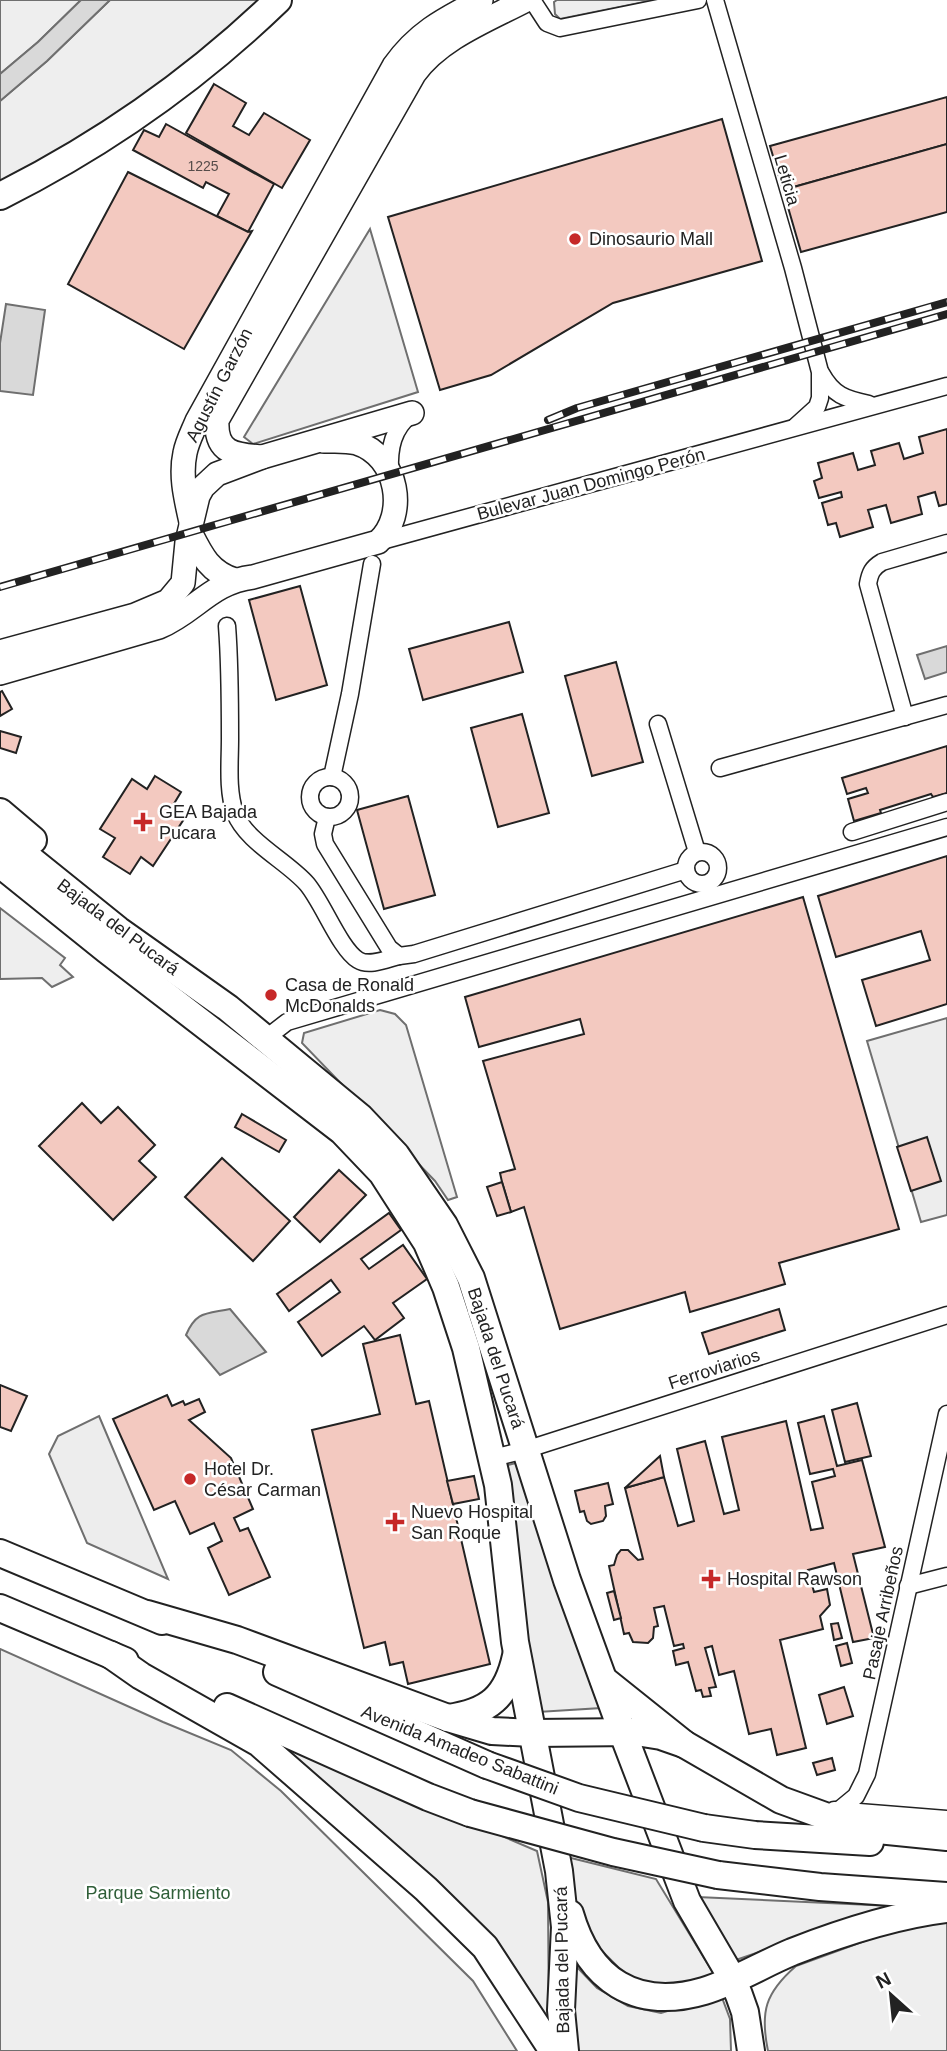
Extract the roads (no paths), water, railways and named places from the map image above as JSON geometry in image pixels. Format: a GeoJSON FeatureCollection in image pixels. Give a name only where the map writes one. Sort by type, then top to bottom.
{"type":"FeatureCollection","features":[{"type":"Feature","properties":{"kind":"main road"},"geometry":{"type":"LineString","coordinates":[[0,196],[71,158],[127,123],[204,65],[278,0]]}},
{"type":"Feature","properties":{"kind":"main road","name":"Agustín Garzón"},"geometry":{"type":"LineString","coordinates":[[190,527],[183,467],[185,450],[197,421],[394,66],[416,38],[430,27],[481,0]]}},
{"type":"Feature","properties":{"kind":"main road","name":"Agustín Garzón"},"geometry":{"type":"LineString","coordinates":[[262,457],[239,455],[229,451],[219,441],[217,421],[414,74],[445,44],[526,0]]}},
{"type":"Feature","properties":{"kind":"main road"},"geometry":{"type":"LineString","coordinates":[[0,652],[135,615],[167,601],[183,583],[190,527],[198,496],[209,481],[227,469],[412,413]]}},
{"type":"Feature","properties":{"kind":"main road"},"geometry":{"type":"LineString","coordinates":[[324,441],[342,441],[364,447],[390,471],[395,497],[395,517],[375,553]]}},
{"type":"Feature","properties":{"kind":"main road"},"geometry":{"type":"LineString","coordinates":[[190,527],[208,566],[224,577],[235,580]]}},
{"type":"Feature","properties":{"kind":"main road","name":"Bulevar Juan Domingo Perón"},"geometry":{"type":"LineString","coordinates":[[0,673],[159,627],[177,619],[206,594],[235,580],[375,553]]}},
{"type":"Feature","properties":{"kind":"main road"},"geometry":{"type":"LineString","coordinates":[[0,812],[165,949],[228,1008]]}},
{"type":"Feature","properties":{"kind":"main road","name":"Bajada del Pucará"},"geometry":{"type":"LineString","coordinates":[[0,835],[118,930],[228,1008],[330,1091],[379,1136],[411,1176],[444,1225],[471,1278],[567,1580],[622,1731],[687,1901],[732,1978],[745,2012],[750,2050]]}},
{"type":"Feature","properties":{"kind":"main road","name":"Bajada del Pucará"},"geometry":{"type":"LineString","coordinates":[[0,864],[342,1131],[382,1173],[427,1243],[453,1306],[466,1348],[493,1458],[502,1514],[510,1609],[559,1871],[565,1927],[561,2010],[565,2051]]}},
{"type":"Feature","properties":{"kind":"main road"},"geometry":{"type":"LineString","coordinates":[[0,887],[150,1001],[240,1051]]}},
{"type":"Feature","properties":{"kind":"main road","name":"Avenida Amadeo Sabattini"},"geometry":{"type":"LineString","coordinates":[[0,1553],[148,1614],[487,1765],[579,1798],[704,1828],[755,1835],[947,1846]]}},
{"type":"Feature","properties":{"kind":"main road"},"geometry":{"type":"LineString","coordinates":[[0,1608],[428,1797],[470,1813],[613,1852],[718,1875],[820,1887],[947,1895]]}},
{"type":"Feature","properties":{"kind":"main road"},"geometry":{"type":"LineString","coordinates":[[148,1614],[237,1640],[448,1718],[492,1731],[646,1732],[684,1744]]}},
{"type":"Feature","properties":{"kind":"main road"},"geometry":{"type":"LineString","coordinates":[[448,1718],[469,1715],[486,1708],[508,1685],[517,1651]]}},
{"type":"Feature","properties":{"kind":"main road"},"geometry":{"type":"LineString","coordinates":[[111,1655],[141,1676],[259,1743],[374,1843],[485,1947],[553,2051]]}},
{"type":"Feature","properties":{"kind":"main road"},"geometry":{"type":"LineString","coordinates":[[604,1679],[684,1744],[797,1807],[858,1828],[947,1837]]}},
{"type":"Feature","properties":{"kind":"main road"},"geometry":{"type":"LineString","coordinates":[[559,1871],[580,1942],[601,1973],[618,1986],[637,1994],[656,1997],[674,1997],[705,1991],[824,1940],[905,1917],[947,1909]]}},
{"type":"Feature","properties":{"kind":"street"},"geometry":{"type":"LineString","coordinates":[[532,0],[547,23],[560,28],[698,0]]}},
{"type":"Feature","properties":{"kind":"street","name":"Leticia"},"geometry":{"type":"LineString","coordinates":[[715,0],[793,268],[820,372],[820,398],[817,407],[794,428]]}},
{"type":"Feature","properties":{"kind":"street","name":"Leticia"},"geometry":{"type":"LineString","coordinates":[[820,372],[836,395],[846,400],[875,405]]}},
{"type":"Feature","properties":{"kind":"street","name":"Bulevar Juan Domingo Perón"},"geometry":{"type":"LineString","coordinates":[[375,553],[794,428],[947,386]]}},
{"type":"Feature","properties":{"kind":"street"},"geometry":{"type":"LineString","coordinates":[[390,471],[389,455],[394,437],[403,421],[412,413]]}},
{"type":"Feature","properties":{"kind":"street"},"geometry":{"type":"LineString","coordinates":[[905,717],[868,584],[870,574],[874,567],[882,562],[947,543]]}},
{"type":"Feature","properties":{"kind":"street"},"geometry":{"type":"LineString","coordinates":[[332,777],[375,553]]}},
{"type":"Feature","properties":{"kind":"street"},"geometry":{"type":"LineString","coordinates":[[227,626],[230,665],[230,791],[236,814],[247,831],[314,892],[349,952],[359,961],[370,963],[414,954],[686,870]]}},
{"type":"Feature","properties":{"kind":"street"},"geometry":{"type":"LineString","coordinates":[[720,768],[947,705]]}},
{"type":"Feature","properties":{"kind":"street"},"geometry":{"type":"LineString","coordinates":[[658,724],[697,852]]}},
{"type":"Feature","properties":{"kind":"street"},"geometry":{"type":"LineString","coordinates":[[332,777],[344,782],[350,793],[350,800],[345,811],[334,817],[327,817],[315,811],[310,798],[314,785],[332,777]]}},
{"type":"Feature","properties":{"kind":"street"},"geometry":{"type":"LineString","coordinates":[[852,832],[947,802]]}},
{"type":"Feature","properties":{"kind":"street"},"geometry":{"type":"LineString","coordinates":[[327,817],[323,834],[325,844],[389,948],[399,956]]}},
{"type":"Feature","properties":{"kind":"street"},"geometry":{"type":"LineString","coordinates":[[265,1039],[287,1022],[947,827]]}},
{"type":"Feature","properties":{"kind":"street"},"geometry":{"type":"LineString","coordinates":[[697,852],[712,854],[718,863],[718,873],[711,881],[701,884],[691,879],[686,870],[688,859],[697,852]]}},
{"type":"Feature","properties":{"kind":"street","name":"Ferroviarios"},"geometry":{"type":"LineString","coordinates":[[493,1458],[947,1315]]}},
{"type":"Feature","properties":{"kind":"street","name":"Pasaje Arribeños"},"geometry":{"type":"LineString","coordinates":[[839,1810],[856,1796],[867,1773],[947,1415]]}},
{"type":"Feature","properties":{"kind":"street"},"geometry":{"type":"LineString","coordinates":[[908,1586],[947,1576]]}},
{"type":"Feature","properties":{"kind":"street"},"geometry":{"type":"LineString","coordinates":[[797,1807],[947,1819]]}},
{"type":"Feature","properties":{"kind":"railway"},"geometry":{"type":"LineString","coordinates":[[548,420],[577,408],[947,302]]}},
{"type":"Feature","properties":{"kind":"railway"},"geometry":{"type":"LineString","coordinates":[[0,587],[947,314]]}},
{"type":"Feature","properties":{"kind":"place","name":"Dinosaurio Mall"},"geometry":{"type":"Point","coordinates":[575,239]}},
{"type":"Feature","properties":{"kind":"place","name":"GEA Bajada Pucara"},"geometry":{"type":"Point","coordinates":[143,822]}},
{"type":"Feature","properties":{"kind":"place","name":"Casa de Ronald McDonalds"},"geometry":{"type":"Point","coordinates":[271,995]}},
{"type":"Feature","properties":{"kind":"place","name":"Hotel Dr. César Carman"},"geometry":{"type":"Point","coordinates":[190,1479]}},
{"type":"Feature","properties":{"kind":"place","name":"Nuevo Hospital San Roque"},"geometry":{"type":"Point","coordinates":[395,1522]}},
{"type":"Feature","properties":{"kind":"place","name":"Hospital Rawson"},"geometry":{"type":"Point","coordinates":[711,1579]}},
{"type":"Feature","properties":{"kind":"park label","name":"Parque Sarmiento"},"geometry":{"type":"Point","coordinates":[158,1893]}}]}
